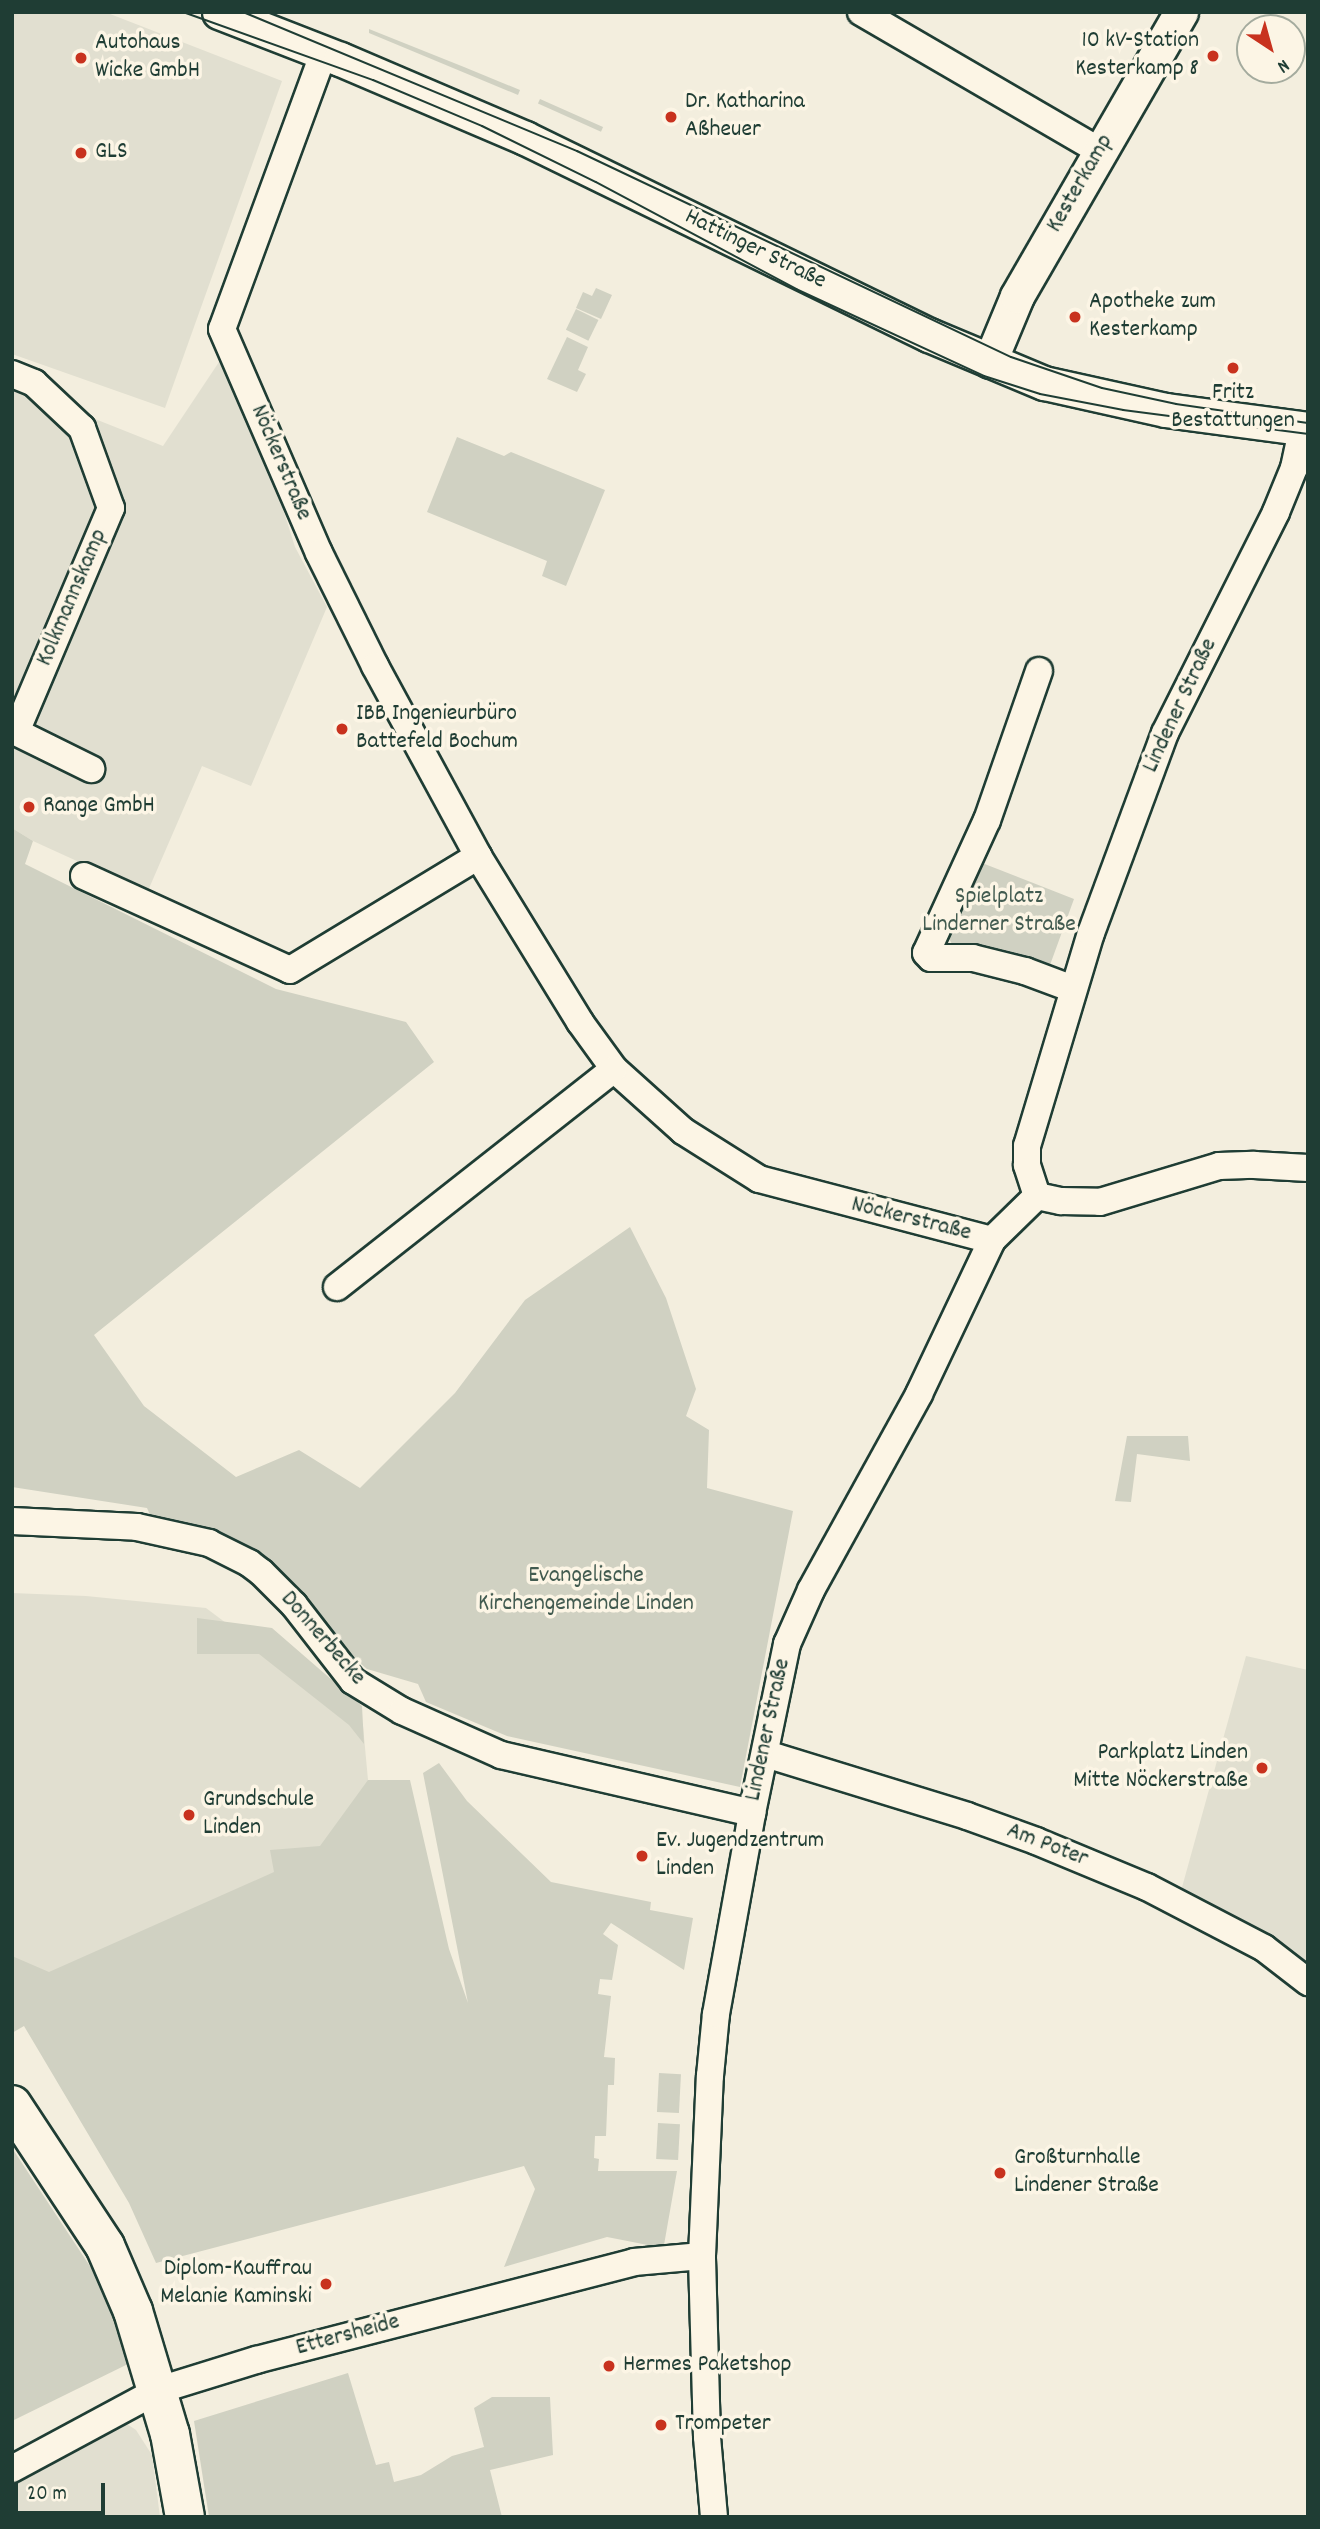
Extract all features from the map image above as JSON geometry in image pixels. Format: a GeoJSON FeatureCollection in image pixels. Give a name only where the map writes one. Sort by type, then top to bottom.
{"type":"FeatureCollection","features":[{"type":"Feature","properties":{"kind":"main road"},"geometry":{"type":"LineString","coordinates":[[12,2105],[105,2246],[133,2311],[159,2390],[185,2517]]}},
{"type":"Feature","properties":{"kind":"street","name":"Hattinger Straße"},"geometry":{"type":"LineString","coordinates":[[219,12],[324,52],[525,138],[929,335],[1044,383],[1125,402],[1305,429]]}},
{"type":"Feature","properties":{"kind":"street"},"geometry":{"type":"LineString","coordinates":[[862,12],[1100,151]]}},
{"type":"Feature","properties":{"kind":"street","name":"Kesterkamp"},"geometry":{"type":"LineString","coordinates":[[990,361],[1012,305],[1181,12]]}},
{"type":"Feature","properties":{"kind":"street","name":"Nöckerstraße"},"geometry":{"type":"LineString","coordinates":[[324,52],[222,329],[319,553],[374,666],[478,856],[573,1011],[614,1069],[683,1131],[760,1179],[804,1193],[992,1240],[1037,1196]]}},
{"type":"Feature","properties":{"kind":"street","name":"Kolkmannskamp"},"geometry":{"type":"LineString","coordinates":[[12,374],[33,383],[82,428],[111,508],[14,731],[91,769]]}},
{"type":"Feature","properties":{"kind":"street","name":"Lindener Straße"},"geometry":{"type":"LineString","coordinates":[[1037,1196],[1026,1155],[1073,989],[1165,733],[1276,512],[1294,468],[1305,429]]}},
{"type":"Feature","properties":{"kind":"street"},"geometry":{"type":"LineString","coordinates":[[1039,671],[987,820],[926,953],[931,958],[973,958],[1025,971],[1073,989]]}},
{"type":"Feature","properties":{"kind":"street"},"geometry":{"type":"LineString","coordinates":[[84,876],[290,970],[478,856]]}},
{"type":"Feature","properties":{"kind":"street"},"geometry":{"type":"LineString","coordinates":[[337,1287],[614,1069]]}},
{"type":"Feature","properties":{"kind":"street"},"geometry":{"type":"LineString","coordinates":[[1037,1196],[1061,1201],[1100,1202],[1219,1166],[1308,1168]]}},
{"type":"Feature","properties":{"kind":"street","name":"Lindener Straße"},"geometry":{"type":"LineString","coordinates":[[714,2517],[707,2437],[702,2256],[710,2076],[716,2014],[752,1813],[787,1644],[796,1620],[919,1394],[992,1240]]}},
{"type":"Feature","properties":{"kind":"street","name":"Donnerbecke"},"geometry":{"type":"LineString","coordinates":[[12,1521],[137,1527],[209,1543],[261,1572],[294,1605],[354,1681],[402,1711],[501,1755],[752,1813]]}},
{"type":"Feature","properties":{"kind":"street","name":"Am Poter"},"geometry":{"type":"LineString","coordinates":[[766,1754],[904,1795],[1015,1833],[1147,1886],[1264,1948],[1308,1982]]}},
{"type":"Feature","properties":{"kind":"street","name":"Ettersheide"},"geometry":{"type":"LineString","coordinates":[[12,2469],[159,2390],[256,2360],[634,2262],[702,2256]]}},
{"type":"Feature","properties":{"kind":"shaded area"},"geometry":{"type":"Polygon","coordinates":[[[12,12],[105,12],[282,81],[165,408],[12,354],[12,12]]]}},
{"type":"Feature","properties":{"kind":"shaded area"},"geometry":{"type":"Polygon","coordinates":[[[231,344],[295,547],[327,607],[251,786],[202,766],[147,893],[33,841],[12,828],[12,386],[163,446],[231,344]]]}},
{"type":"Feature","properties":{"kind":"shaded area","name":"Grundschule Linden"},"geometry":{"type":"Polygon","coordinates":[[[12,1593],[86,1596],[206,1608],[363,1726],[368,1780],[365,1849],[12,2008],[12,1593]]]}},
{"type":"Feature","properties":{"kind":"shaded area","name":"Parkplatz Linden Mitte Nöckerstraße"},"geometry":{"type":"Polygon","coordinates":[[[1246,1656],[1308,1670],[1308,1964],[1276,1939],[1181,1891],[1246,1656]]]}},
{"type":"Feature","properties":{"kind":"shaded area"},"geometry":{"type":"Polygon","coordinates":[[[124,2422],[136,2430],[152,2455],[160,2517],[12,2517],[12,2483],[124,2422]]]}},
{"type":"Feature","properties":{"kind":"green space"},"geometry":{"type":"Polygon","coordinates":[[[369,29],[520,90],[518,95],[369,33],[369,29]]]}},
{"type":"Feature","properties":{"kind":"green space"},"geometry":{"type":"Polygon","coordinates":[[[540,99],[603,127],[601,132],[538,104],[540,99]]]}},
{"type":"Feature","properties":{"kind":"green space"},"geometry":{"type":"Polygon","coordinates":[[[596,288],[612,295],[601,319],[576,308],[583,292],[592,296],[596,288]]]}},
{"type":"Feature","properties":{"kind":"green space"},"geometry":{"type":"Polygon","coordinates":[[[576,309],[598,320],[588,341],[566,330],[576,309]]]}},
{"type":"Feature","properties":{"kind":"green space"},"geometry":{"type":"Polygon","coordinates":[[[567,337],[588,347],[578,370],[586,374],[577,392],[547,379],[567,337]]]}},
{"type":"Feature","properties":{"kind":"green space"},"geometry":{"type":"Polygon","coordinates":[[[457,437],[504,456],[511,452],[605,490],[566,586],[542,576],[547,561],[427,512],[457,437]]]}},
{"type":"Feature","properties":{"kind":"green space","name":"Evangelische Kirchengemeinde Linden"},"geometry":{"type":"Polygon","coordinates":[[[12,828],[33,841],[25,864],[276,989],[406,1022],[434,1062],[94,1335],[144,1406],[236,1477],[299,1450],[360,1488],[455,1393],[525,1300],[630,1227],[666,1298],[696,1389],[686,1416],[709,1430],[707,1488],[793,1511],[740,1787],[507,1736],[426,1702],[418,1684],[367,1669],[299,1611],[223,1564],[161,1540],[147,1508],[12,1487],[12,828]]]}},
{"type":"Feature","properties":{"kind":"green space","name":"Spielplatz Linderner Straße"},"geometry":{"type":"Polygon","coordinates":[[[977,861],[1074,899],[1050,965],[1002,952],[953,946],[944,929],[977,861]]]}},
{"type":"Feature","properties":{"kind":"green space"},"geometry":{"type":"Polygon","coordinates":[[[1127,1436],[1188,1436],[1190,1461],[1137,1454],[1131,1502],[1115,1501],[1127,1436]]]}},
{"type":"Feature","properties":{"kind":"green space"},"geometry":{"type":"Polygon","coordinates":[[[197,1618],[272,1628],[362,1706],[364,1744],[349,1725],[259,1654],[197,1654],[197,1618]]]}},
{"type":"Feature","properties":{"kind":"green space"},"geometry":{"type":"Polygon","coordinates":[[[439,1763],[467,1801],[551,1882],[651,1902],[650,1910],[693,1918],[684,1970],[611,1923],[603,1934],[618,1945],[612,1980],[600,1979],[598,1994],[611,1996],[604,2057],[615,2058],[614,2085],[608,2085],[606,2136],[595,2136],[594,2158],[599,2159],[598,2171],[677,2171],[664,2245],[653,2246],[607,2237],[504,2267],[535,2189],[524,2166],[156,2263],[129,2203],[24,2026],[12,2033],[12,1956],[49,1972],[274,1872],[270,1850],[320,1846],[368,1780],[410,1780],[449,1949],[468,2003],[423,1773],[439,1763]]]}},
{"type":"Feature","properties":{"kind":"green space"},"geometry":{"type":"Polygon","coordinates":[[[659,2073],[681,2074],[679,2113],[657,2112],[659,2073]]]}},
{"type":"Feature","properties":{"kind":"green space"},"geometry":{"type":"Polygon","coordinates":[[[658,2123],[680,2124],[678,2160],[656,2159],[658,2123]]]}},
{"type":"Feature","properties":{"kind":"green space"},"geometry":{"type":"Polygon","coordinates":[[[12,2148],[105,2289],[128,2364],[12,2421],[12,2148]]]}},
{"type":"Feature","properties":{"kind":"green space"},"geometry":{"type":"Polygon","coordinates":[[[348,2373],[376,2465],[389,2462],[394,2482],[421,2475],[452,2456],[484,2447],[474,2408],[492,2397],[550,2397],[553,2455],[490,2470],[502,2517],[209,2517],[194,2421],[348,2373]]]}},
{"type":"Feature","properties":{"kind":"tram line"},"geometry":{"type":"LineString","coordinates":[[183,12],[373,80],[482,126],[596,182],[796,289],[984,376],[1040,394],[1123,410],[1308,434]]}},
{"type":"Feature","properties":{"kind":"tram line"},"geometry":{"type":"LineString","coordinates":[[243,12],[577,151],[1011,357],[1102,388],[1176,404],[1308,423]]}},
{"type":"Feature","properties":{"kind":"place","name":"10 kV-Station Kesterkamp 8"},"geometry":{"type":"Point","coordinates":[1213,56]}},
{"type":"Feature","properties":{"kind":"place","name":"Autohaus Wicke GmbH"},"geometry":{"type":"Point","coordinates":[81,58]}},
{"type":"Feature","properties":{"kind":"place","name":"Dr. Katharina Aßheuer"},"geometry":{"type":"Point","coordinates":[671,117]}},
{"type":"Feature","properties":{"kind":"place","name":"GLS"},"geometry":{"type":"Point","coordinates":[81,153]}},
{"type":"Feature","properties":{"kind":"place","name":"Apotheke zum Kesterkamp"},"geometry":{"type":"Point","coordinates":[1075,317]}},
{"type":"Feature","properties":{"kind":"place","name":"Fritz Bestattungen"},"geometry":{"type":"Point","coordinates":[1233,368]}},
{"type":"Feature","properties":{"kind":"place","name":"IBB Ingenieurbüro Battefeld Bochum"},"geometry":{"type":"Point","coordinates":[342,729]}},
{"type":"Feature","properties":{"kind":"place","name":"Range GmbH"},"geometry":{"type":"Point","coordinates":[29,807]}},
{"type":"Feature","properties":{"kind":"place","name":"Parkplatz Linden Mitte Nöckerstraße"},"geometry":{"type":"Point","coordinates":[1262,1768]}},
{"type":"Feature","properties":{"kind":"place","name":"Grundschule Linden"},"geometry":{"type":"Point","coordinates":[189,1815]}},
{"type":"Feature","properties":{"kind":"place","name":"Ev. Jugendzentrum Linden"},"geometry":{"type":"Point","coordinates":[642,1856]}},
{"type":"Feature","properties":{"kind":"place","name":"Großturnhalle Lindener Straße"},"geometry":{"type":"Point","coordinates":[1000,2173]}},
{"type":"Feature","properties":{"kind":"place","name":"Diplom-Kauffrau Melanie Kaminski"},"geometry":{"type":"Point","coordinates":[326,2284]}},
{"type":"Feature","properties":{"kind":"place","name":"Hermes Paketshop"},"geometry":{"type":"Point","coordinates":[609,2366]}},
{"type":"Feature","properties":{"kind":"place","name":"Trompeter"},"geometry":{"type":"Point","coordinates":[661,2425]}}]}
